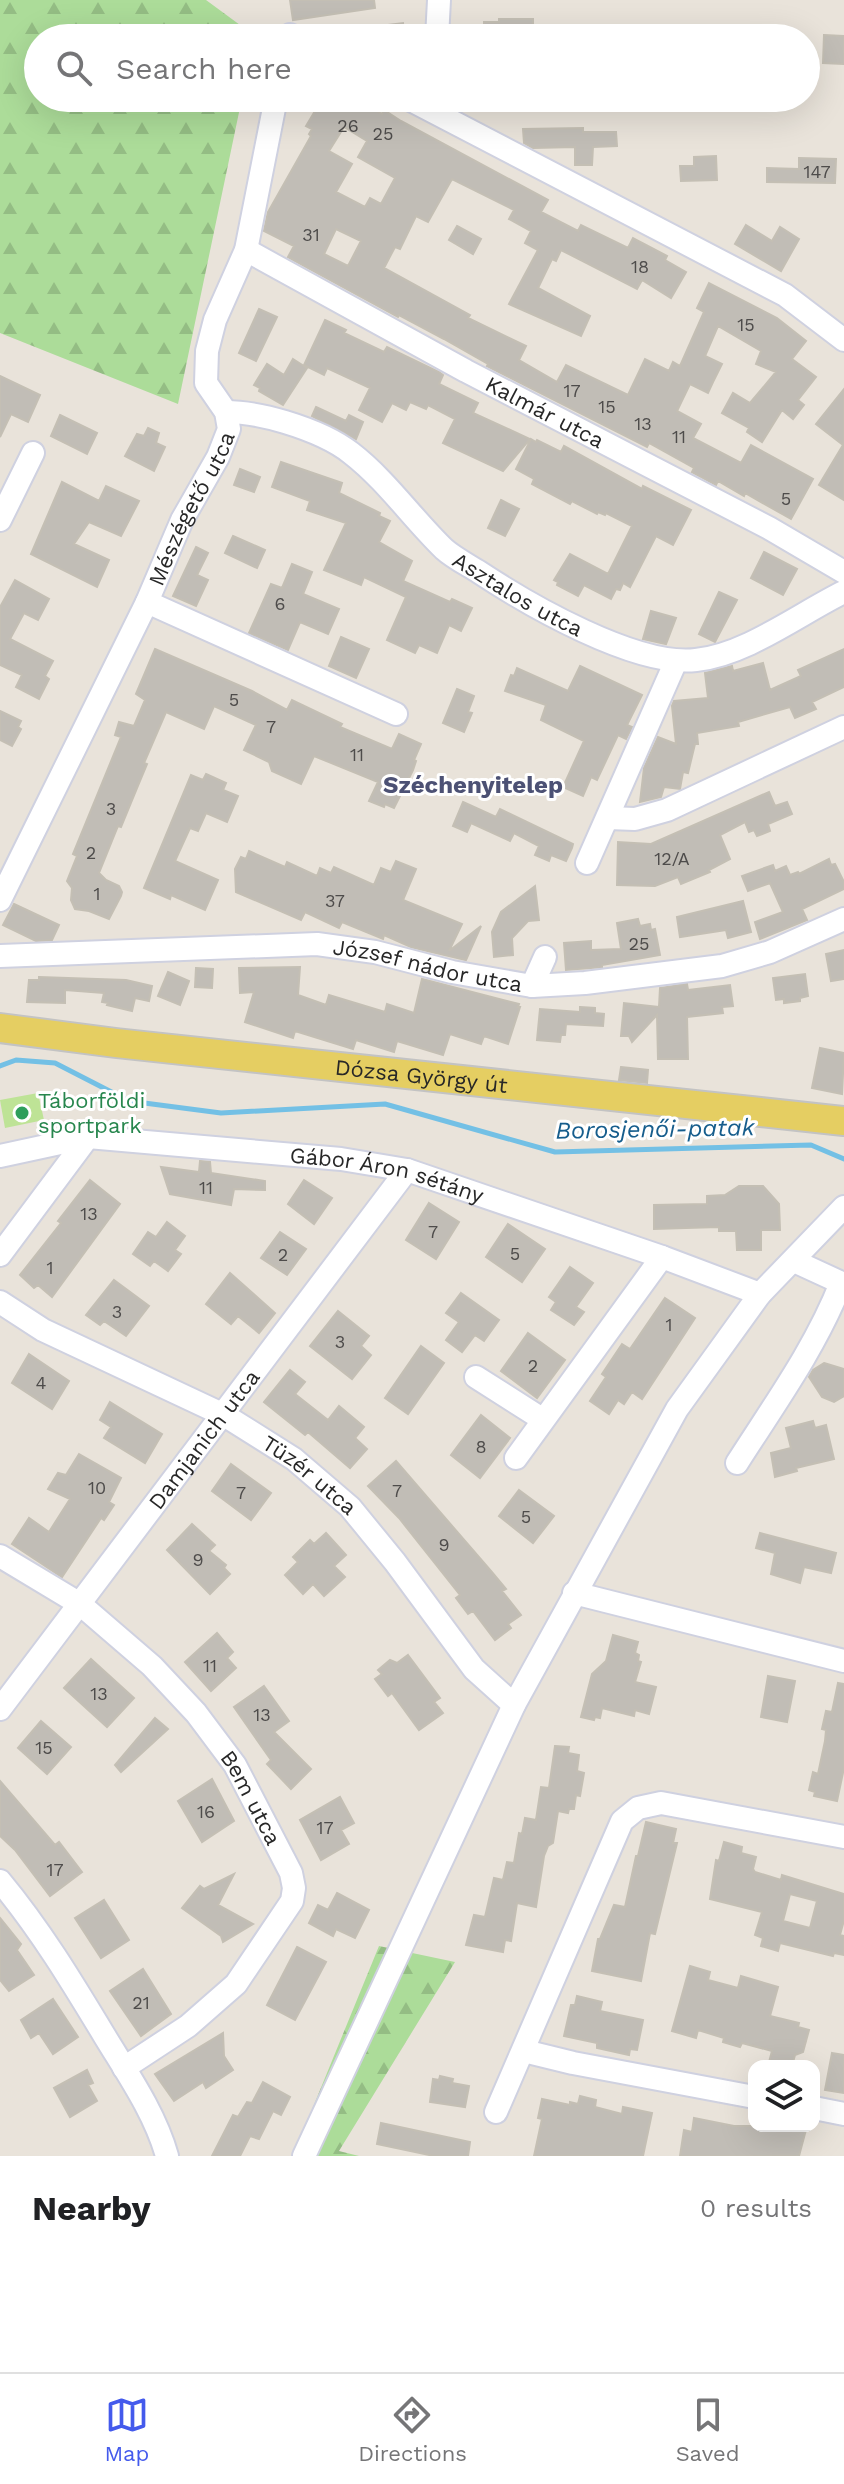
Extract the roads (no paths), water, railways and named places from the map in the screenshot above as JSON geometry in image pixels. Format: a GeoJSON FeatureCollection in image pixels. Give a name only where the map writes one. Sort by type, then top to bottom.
{"type":"FeatureCollection","features":[{"type":"Feature","properties":{"kind":"main road","name":"Dózsa György út"},"geometry":{"type":"LineString","coordinates":[[0,1028],[844,1121]]}},
{"type":"Feature","properties":{"kind":"street"},"geometry":{"type":"LineString","coordinates":[[438,24],[439,0]]}},
{"type":"Feature","properties":{"kind":"street","name":"Mészégető utca"},"geometry":{"type":"LineString","coordinates":[[0,900],[147,602],[182,520],[218,457],[229,429],[226,412],[206,383],[207,351],[215,320],[246,250],[273,112]]}},
{"type":"Feature","properties":{"kind":"street"},"geometry":{"type":"LineString","coordinates":[[445,112],[785,295],[844,340]]}},
{"type":"Feature","properties":{"kind":"street","name":"Kalmár utca"},"geometry":{"type":"LineString","coordinates":[[246,250],[466,371],[769,528],[844,572]]}},
{"type":"Feature","properties":{"kind":"street","name":"Asztalos utca"},"geometry":{"type":"LineString","coordinates":[[226,412],[270,417],[331,440],[371,471],[446,551],[491,580],[596,637],[676,661],[721,655],[844,592]]}},
{"type":"Feature","properties":{"kind":"street"},"geometry":{"type":"LineString","coordinates":[[0,520],[33,453]]}},
{"type":"Feature","properties":{"kind":"street"},"geometry":{"type":"LineString","coordinates":[[147,602],[396,714]]}},
{"type":"Feature","properties":{"kind":"street"},"geometry":{"type":"LineString","coordinates":[[587,863],[676,661]]}},
{"type":"Feature","properties":{"kind":"street"},"geometry":{"type":"LineString","coordinates":[[608,818],[635,819],[667,810],[844,727]]}},
{"type":"Feature","properties":{"kind":"street","name":"József nádor utca"},"geometry":{"type":"LineString","coordinates":[[0,956],[317,944],[375,952],[452,972],[532,986],[585,983],[722,966],[770,952],[844,919]]}},
{"type":"Feature","properties":{"kind":"street"},"geometry":{"type":"LineString","coordinates":[[532,986],[545,957]]}},
{"type":"Feature","properties":{"kind":"street"},"geometry":{"type":"LineString","coordinates":[[0,1255],[88,1137]]}},
{"type":"Feature","properties":{"kind":"street","name":"Gábor Áron sétány"},"geometry":{"type":"LineString","coordinates":[[0,1156],[88,1137],[341,1159],[407,1170],[662,1257],[760,1294]]}},
{"type":"Feature","properties":{"kind":"street","name":"Damjanich utca"},"geometry":{"type":"LineString","coordinates":[[0,1709],[407,1170]]}},
{"type":"Feature","properties":{"kind":"street"},"geometry":{"type":"LineString","coordinates":[[304,2156],[514,1705],[677,1409],[760,1294],[844,1207]]}},
{"type":"Feature","properties":{"kind":"street"},"geometry":{"type":"LineString","coordinates":[[516,1458],[662,1257]]}},
{"type":"Feature","properties":{"kind":"street"},"geometry":{"type":"LineString","coordinates":[[737,1463],[804,1358],[843,1284],[794,1261]]}},
{"type":"Feature","properties":{"kind":"street","name":"Tüzér utca"},"geometry":{"type":"LineString","coordinates":[[0,1302],[43,1330],[224,1415],[294,1459],[350,1507],[474,1669],[514,1705]]}},
{"type":"Feature","properties":{"kind":"street"},"geometry":{"type":"LineString","coordinates":[[476,1377],[542,1419]]}},
{"type":"Feature","properties":{"kind":"street","name":"Bem utca"},"geometry":{"type":"LineString","coordinates":[[0,1556],[80,1604],[152,1666],[196,1713],[235,1765],[291,1873],[294,1888],[292,1901],[236,1984],[188,2026],[124,2068]]}},
{"type":"Feature","properties":{"kind":"street"},"geometry":{"type":"LineString","coordinates":[[574,1593],[844,1661]]}},
{"type":"Feature","properties":{"kind":"street"},"geometry":{"type":"LineString","coordinates":[[496,2112],[622,1821],[638,1808],[661,1803],[844,1837]]}},
{"type":"Feature","properties":{"kind":"street"},"geometry":{"type":"LineString","coordinates":[[0,1881],[23,1908],[66,1972],[124,2068],[160,2136],[167,2156]]}},
{"type":"Feature","properties":{"kind":"street"},"geometry":{"type":"LineString","coordinates":[[524,2051],[748,2096]]}},
{"type":"Feature","properties":{"kind":"street"},"geometry":{"type":"LineString","coordinates":[[820,2109],[844,2114]]}},
{"type":"Feature","properties":{"kind":"waterway","name":"Borosjenői-patak"},"geometry":{"type":"LineString","coordinates":[[0,1066],[16,1060],[55,1063],[129,1101],[221,1113],[385,1104],[555,1152],[811,1145],[844,1159]]}},
{"type":"Feature","properties":{"kind":"place","name":"Táborföldi sportpark"},"geometry":{"type":"Point","coordinates":[22,1113]}},
{"type":"Feature","properties":{"kind":"district","name":"Széchenyitelep"},"geometry":{"type":"Point","coordinates":[473,785]}}]}
